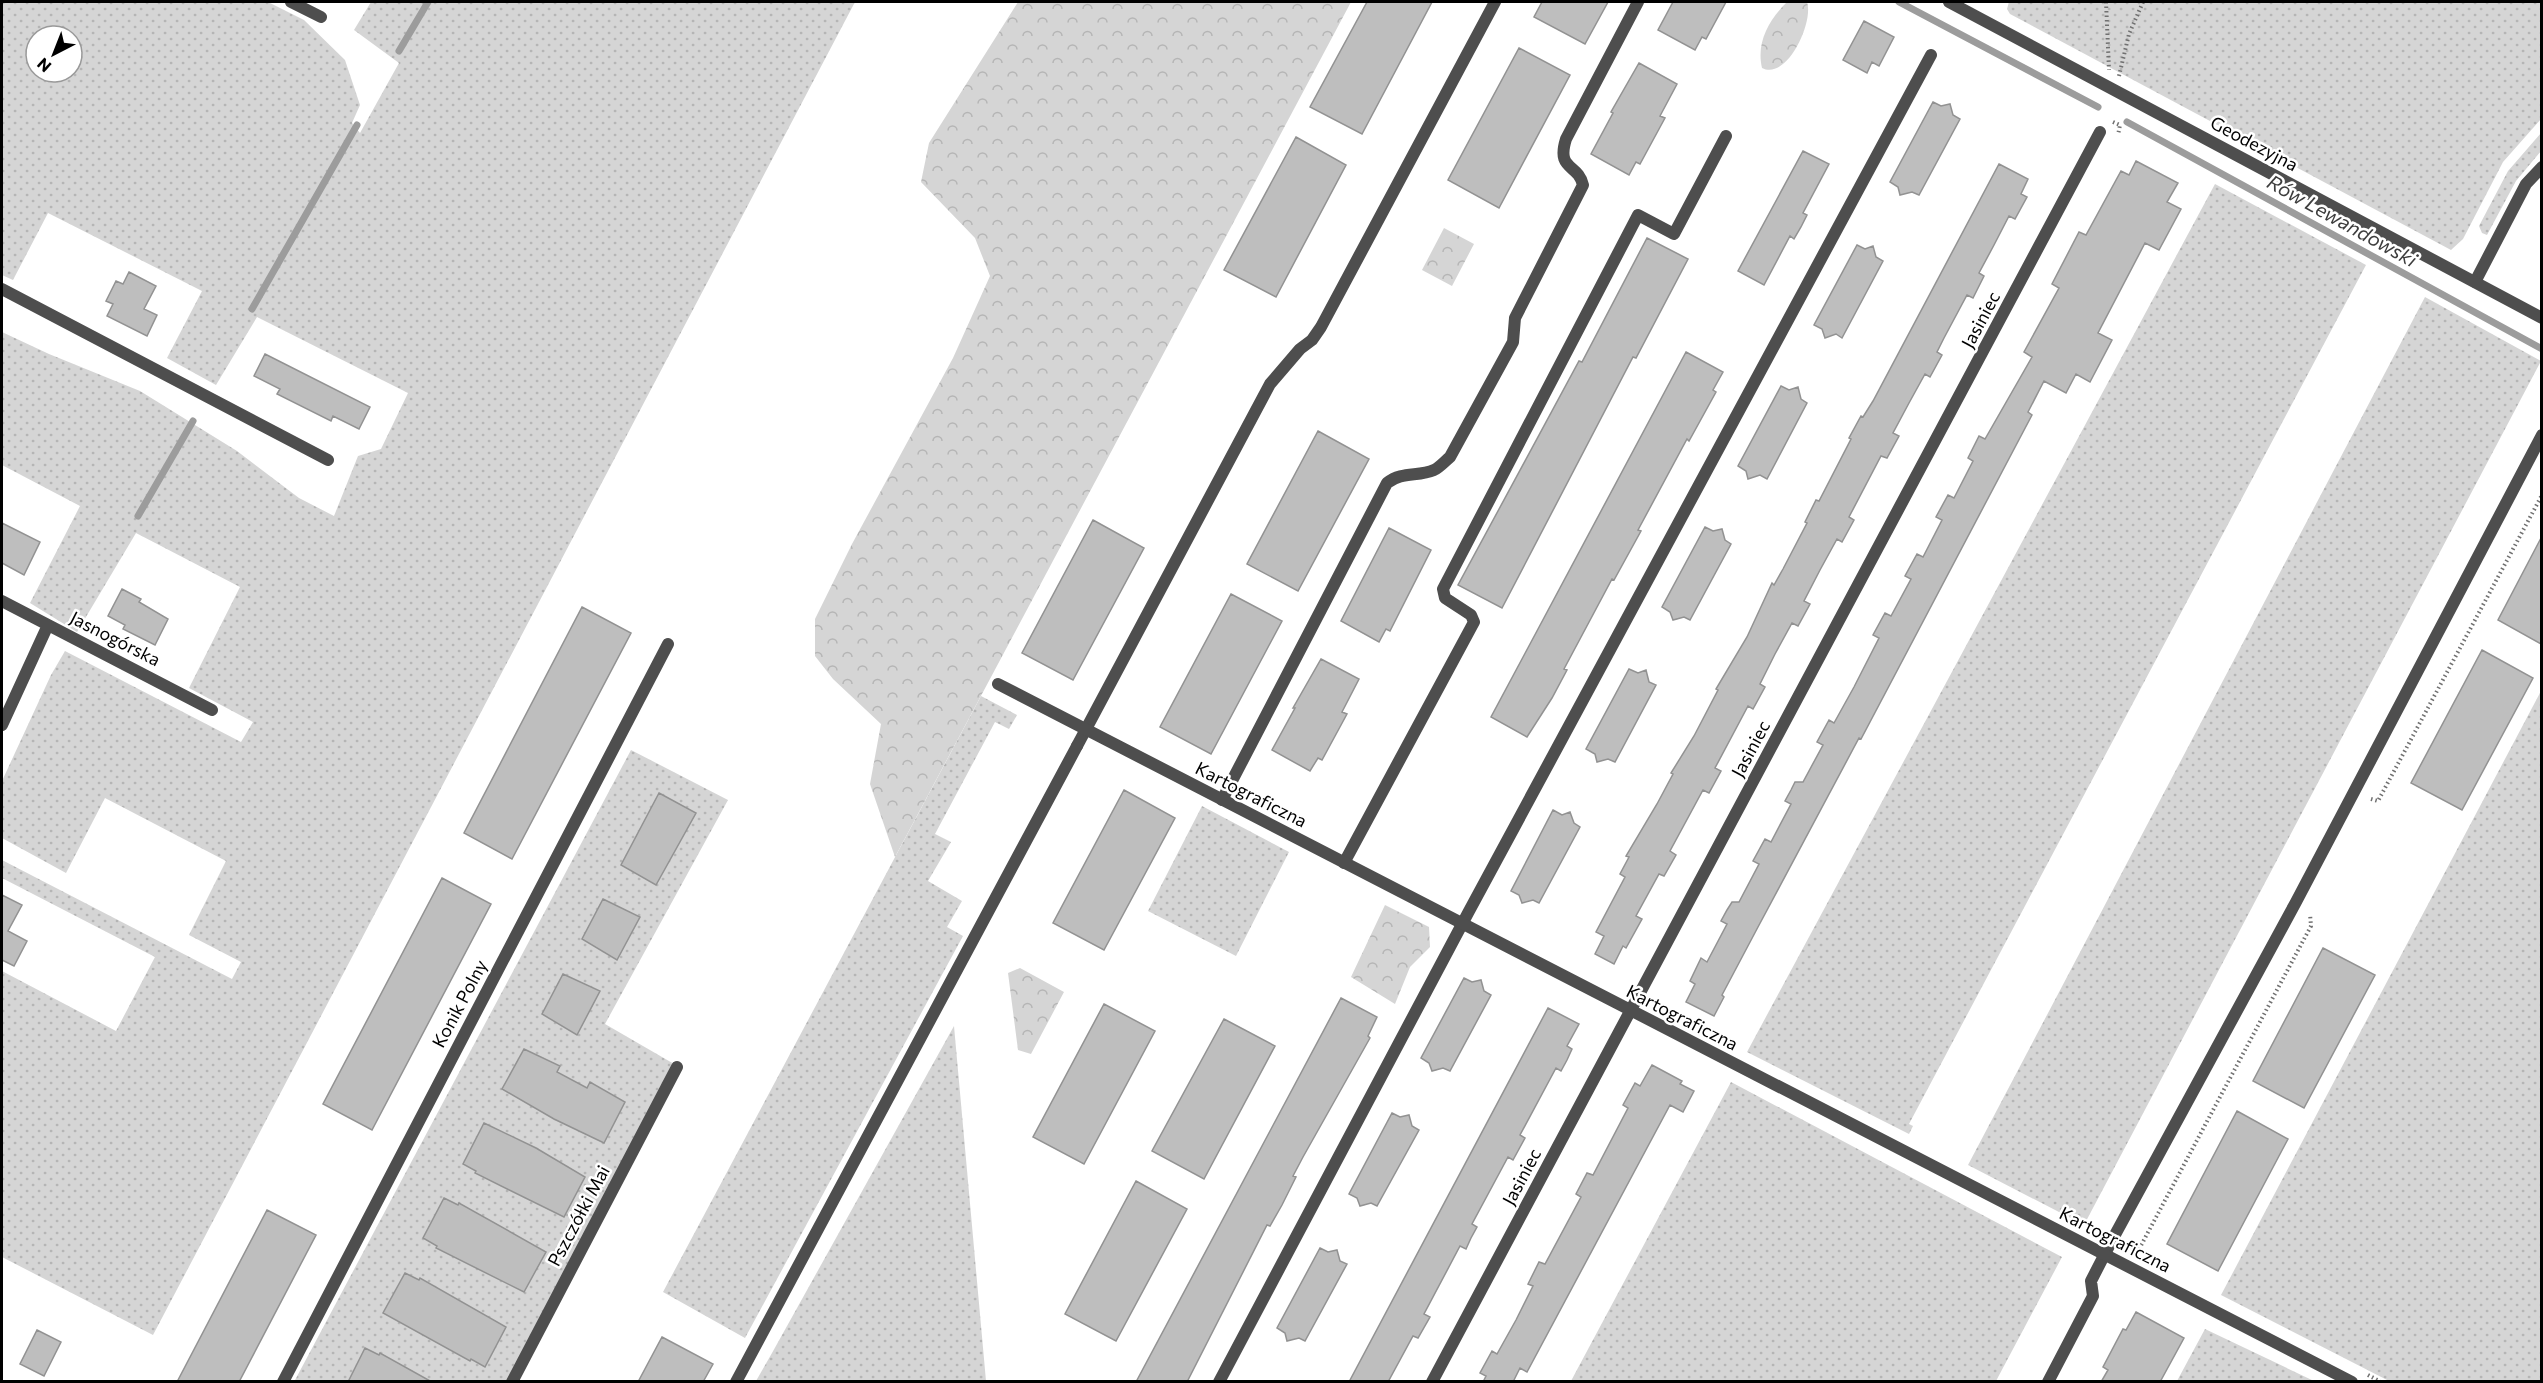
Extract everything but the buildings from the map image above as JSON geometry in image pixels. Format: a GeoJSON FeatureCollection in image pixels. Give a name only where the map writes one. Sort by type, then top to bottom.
{"type":"FeatureCollection","features":[{"type":"Feature","properties":{"kind":"street"},"geometry":{"type":"LineString","coordinates":[[291,2],[321,17]]}},
{"type":"Feature","properties":{"kind":"street"},"geometry":{"type":"LineString","coordinates":[[736,1382],[1270,384],[1300,349],[1312,340],[1321,327],[1495,2]]}},
{"type":"Feature","properties":{"kind":"street"},"geometry":{"type":"LineString","coordinates":[[1222,800],[1387,483],[1404,474],[1435,470],[1450,457],[1513,342],[1515,318],[1583,185],[1582,180],[1566,165],[1563,150],[1566,139],[1638,2]]}},
{"type":"Feature","properties":{"kind":"street","name":"Geodezyjna"},"geometry":{"type":"LineString","coordinates":[[1949,2],[2541,318]]}},
{"type":"Feature","properties":{"kind":"street"},"geometry":{"type":"LineString","coordinates":[[1219,1382],[1462,924],[1931,55]]}},
{"type":"Feature","properties":{"kind":"street","name":"Jasiniec"},"geometry":{"type":"LineString","coordinates":[[1432,1382],[2100,132]]}},
{"type":"Feature","properties":{"kind":"street"},"geometry":{"type":"LineString","coordinates":[[1344,863],[1474,622],[1471,615],[1444,598],[1443,589],[1538,404],[1638,215],[1674,234],[1726,136]]}},
{"type":"Feature","properties":{"kind":"street"},"geometry":{"type":"LineString","coordinates":[[2475,282],[2526,184],[2541,167]]}},
{"type":"Feature","properties":{"kind":"street"},"geometry":{"type":"LineString","coordinates":[[2,289],[328,460]]}},
{"type":"Feature","properties":{"kind":"street"},"geometry":{"type":"LineString","coordinates":[[2048,1382],[2093,1296],[2091,1281],[2104,1255],[2296,902],[2541,435]]}},
{"type":"Feature","properties":{"kind":"street","name":"Jasnogórska"},"geometry":{"type":"LineString","coordinates":[[2,601],[212,710]]}},
{"type":"Feature","properties":{"kind":"street"},"geometry":{"type":"LineString","coordinates":[[2,725],[48,625]]}},
{"type":"Feature","properties":{"kind":"street","name":"Konik Polny"},"geometry":{"type":"LineString","coordinates":[[283,1382],[668,644]]}},
{"type":"Feature","properties":{"kind":"street","name":"Kartograficzna"},"geometry":{"type":"LineString","coordinates":[[998,684],[2352,1382]]}},
{"type":"Feature","properties":{"kind":"street","name":"Pszczółki Mai"},"geometry":{"type":"LineString","coordinates":[[512,1382],[677,1067]]}},
{"type":"Feature","properties":{"kind":"path"},"geometry":{"type":"LineString","coordinates":[[2106,2],[2109,72]]}},
{"type":"Feature","properties":{"kind":"path"},"geometry":{"type":"LineString","coordinates":[[2118,77],[2129,34],[2143,2]]}},
{"type":"Feature","properties":{"kind":"path"},"geometry":{"type":"LineString","coordinates":[[2367,805],[2372,798],[2378,801],[2541,495]]}},
{"type":"Feature","properties":{"kind":"path"},"geometry":{"type":"LineString","coordinates":[[2137,1252],[2311,926],[2310,910]]}},
{"type":"Feature","properties":{"kind":"green space"},"geometry":{"type":"Polygon","coordinates":[[[2,2],[268,2],[304,20],[345,60],[360,105],[352,123],[360,133],[399,63],[354,30],[371,2],[855,2],[153,1335],[2,1257],[2,971],[116,1031],[155,957],[2,878],[2,860],[232,979],[241,962],[189,935],[226,861],[105,798],[66,873],[2,838],[2,781],[51,675],[65,651],[241,742],[253,722],[189,688],[240,587],[136,533],[77,632],[30,603],[80,506],[2,465],[2,332],[140,391],[237,451],[299,498],[334,516],[358,456],[381,449],[408,393],[257,317],[216,385],[167,358],[202,291],[48,213],[13,280],[2,275],[2,2]]]}},
{"type":"Feature","properties":{"kind":"green space"},"geometry":{"type":"Polygon","coordinates":[[[1018,2],[1351,2],[895,857],[870,784],[881,724],[833,679],[815,656],[815,619],[852,544],[953,358],[990,276],[975,238],[921,182],[929,143],[1018,2]]]}},
{"type":"Feature","properties":{"kind":"green space"},"geometry":{"type":"Polygon","coordinates":[[[1787,2],[1807,2],[1808,11],[1802,35],[1789,58],[1781,66],[1771,70],[1762,68],[1761,49],[1766,32],[1775,16],[1787,2]]]}},
{"type":"Feature","properties":{"kind":"green space"},"geometry":{"type":"Polygon","coordinates":[[[2009,2],[2541,2],[2541,119],[2503,162],[2463,239],[2451,250],[2010,14],[2007,9],[2009,2]]]}},
{"type":"Feature","properties":{"kind":"green space"},"geometry":{"type":"Polygon","coordinates":[[[2541,133],[2541,151],[2516,181],[2487,235],[2482,233],[2479,226],[2508,171],[2541,133]]]}},
{"type":"Feature","properties":{"kind":"green space"},"geometry":{"type":"Polygon","coordinates":[[[2215,184],[2366,265],[1909,1124],[1913,1126],[1909,1134],[1747,1052],[2215,184]]]}},
{"type":"Feature","properties":{"kind":"green space"},"geometry":{"type":"Polygon","coordinates":[[[1444,228],[1474,244],[1452,286],[1422,270],[1444,228]]]}},
{"type":"Feature","properties":{"kind":"green space"},"geometry":{"type":"Polygon","coordinates":[[[2425,297],[2541,361],[2084,1225],[1968,1165],[2425,297]]]}},
{"type":"Feature","properties":{"kind":"green space"},"geometry":{"type":"Polygon","coordinates":[[[2541,691],[2541,1381],[2389,1381],[2221,1295],[2541,691]]]}},
{"type":"Feature","properties":{"kind":"green space"},"geometry":{"type":"Polygon","coordinates":[[[981,696],[1017,715],[1009,729],[995,722],[935,834],[951,842],[928,881],[962,901],[947,927],[963,936],[745,1338],[663,1292],[981,696]]]}},
{"type":"Feature","properties":{"kind":"green space"},"geometry":{"type":"Polygon","coordinates":[[[631,750],[728,800],[605,1024],[681,1068],[518,1381],[294,1382],[631,750]]]}},
{"type":"Feature","properties":{"kind":"green space"},"geometry":{"type":"Polygon","coordinates":[[[1202,806],[1289,852],[1236,956],[1148,911],[1202,806]]]}},
{"type":"Feature","properties":{"kind":"green space"},"geometry":{"type":"Polygon","coordinates":[[[1385,905],[1429,927],[1430,947],[1410,967],[1395,1004],[1351,977],[1385,905]]]}},
{"type":"Feature","properties":{"kind":"green space"},"geometry":{"type":"Polygon","coordinates":[[[1020,968],[1064,992],[1031,1054],[1018,1050],[1008,973],[1020,968]]]}},
{"type":"Feature","properties":{"kind":"green space"},"geometry":{"type":"Polygon","coordinates":[[[954,1026],[986,1381],[756,1381],[772,1353],[954,1026]]]}},
{"type":"Feature","properties":{"kind":"green space"},"geometry":{"type":"Polygon","coordinates":[[[1731,1082],[2062,1257],[1996,1381],[1571,1381],[1731,1082]]]}},
{"type":"Feature","properties":{"kind":"green space"},"geometry":{"type":"Polygon","coordinates":[[[2205,1329],[2314,1381],[2177,1381],[2205,1329]]]}},
{"type":"Feature","properties":{"kind":"waterway"},"geometry":{"type":"LineString","coordinates":[[399,51],[428,2]]}},
{"type":"Feature","properties":{"kind":"waterway","name":"Rów Lewandowski"},"geometry":{"type":"LineString","coordinates":[[1899,2],[2098,107]]}},
{"type":"Feature","properties":{"kind":"waterway","name":"Rów Lewandowski"},"geometry":{"type":"LineString","coordinates":[[2127,122],[2542,349]]}},
{"type":"Feature","properties":{"kind":"waterway"},"geometry":{"type":"LineString","coordinates":[[252,309],[357,125]]}},
{"type":"Feature","properties":{"kind":"waterway"},"geometry":{"type":"LineString","coordinates":[[138,516],[193,421]]}}]}
